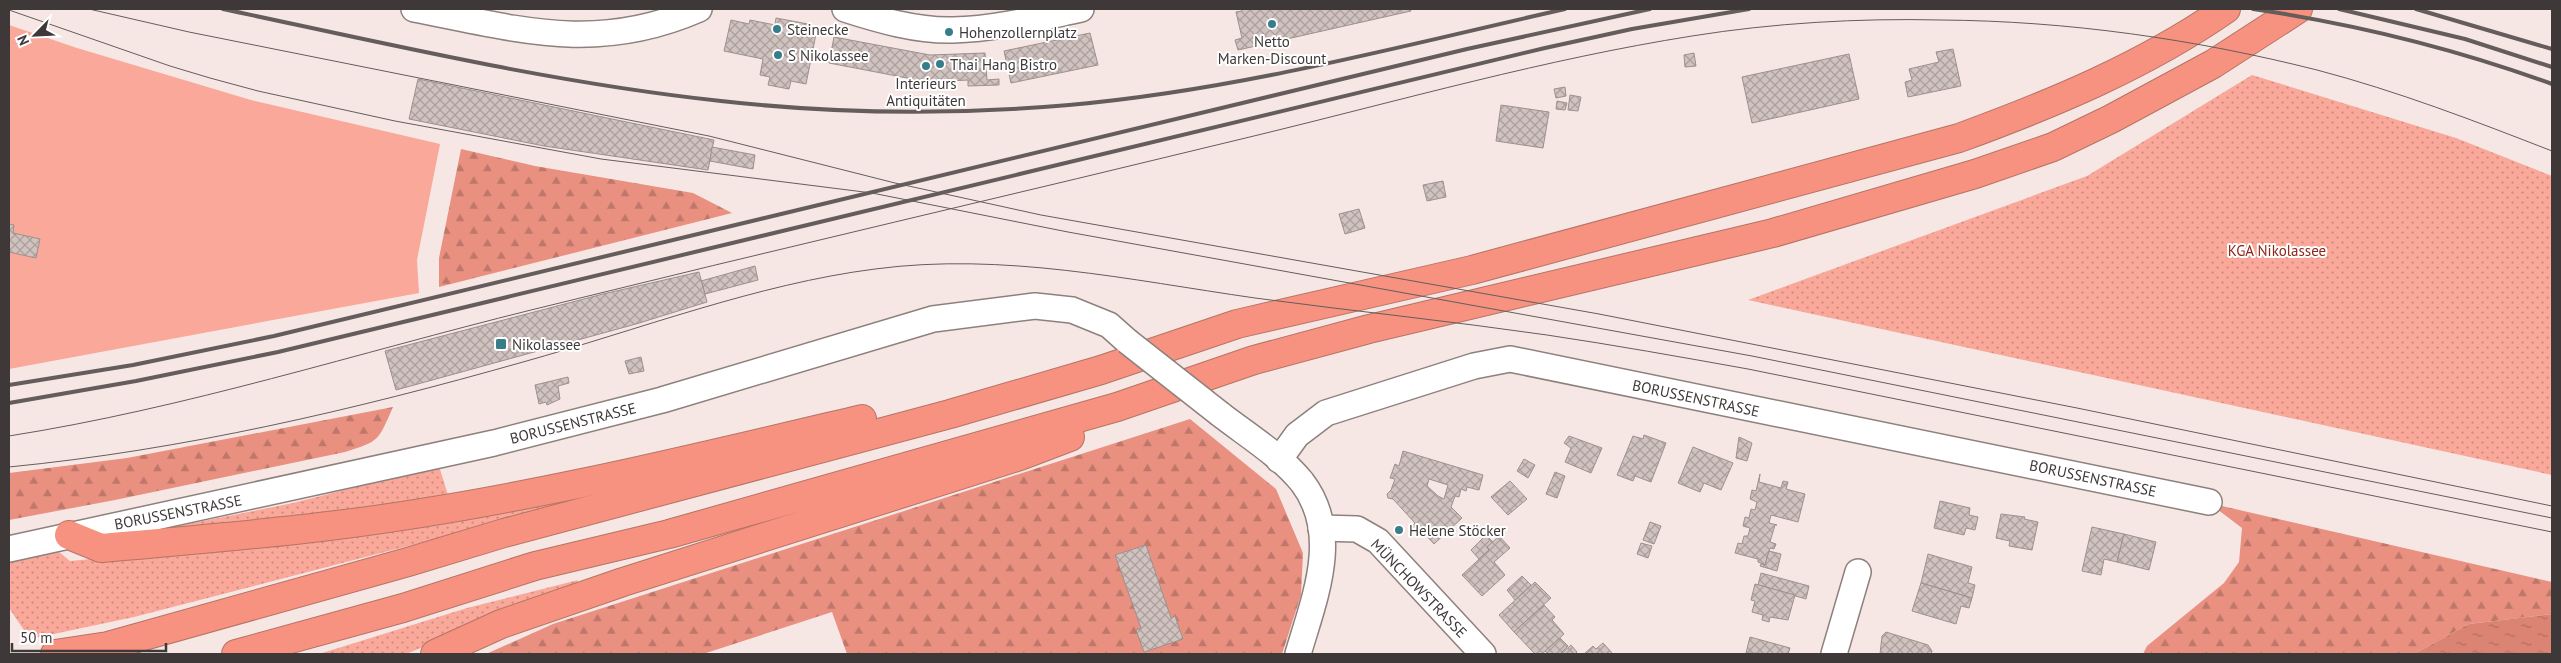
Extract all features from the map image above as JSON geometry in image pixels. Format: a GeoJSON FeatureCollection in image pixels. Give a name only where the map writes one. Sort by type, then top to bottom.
{"type":"FeatureCollection","features":[{"type":"Feature","properties":{"kind":"highway"},"geometry":{"type":"LineString","coordinates":[[55,654],[108,646],[408,562],[504,533],[950,414],[1101,370],[1237,324],[1472,270],[1959,138],[2036,110],[2089,87],[2152,54],[2226,9]]}},
{"type":"Feature","properties":{"kind":"highway"},"geometry":{"type":"LineString","coordinates":[[236,654],[403,608],[535,566],[669,534],[1117,407],[1254,360],[1379,327],[1773,233],[1975,174],[2053,147],[2112,119],[2227,56],[2298,9]]}},
{"type":"Feature","properties":{"kind":"highway"},"geometry":{"type":"LineString","coordinates":[[435,654],[501,624],[623,582],[1020,456],[1090,429],[1117,407]]}},
{"type":"Feature","properties":{"kind":"highway"},"geometry":{"type":"LineString","coordinates":[[69,534],[101,548],[337,525],[460,506],[641,472],[885,414],[950,414]]}},
{"type":"Feature","properties":{"kind":"street"},"geometry":{"type":"LineString","coordinates":[[414,9],[522,31],[587,36],[646,26],[698,9]]}},
{"type":"Feature","properties":{"kind":"street"},"geometry":{"type":"LineString","coordinates":[[844,9],[872,18],[919,28],[952,30],[983,28],[1081,9]]}},
{"type":"Feature","properties":{"kind":"street","name":"BORUSSENSTRASSE"},"geometry":{"type":"LineString","coordinates":[[9,549],[69,534],[171,515],[494,443],[662,400],[933,319],[1035,306],[1072,310],[1109,325],[1279,460],[1298,435],[1326,412],[1474,366],[1510,359],[2209,502]]}},
{"type":"Feature","properties":{"kind":"street"},"geometry":{"type":"LineString","coordinates":[[1279,460],[1302,483],[1314,505],[1324,546],[1315,597],[1298,654]]}},
{"type":"Feature","properties":{"kind":"street","name":"MÜNCHOWSTRASSE"},"geometry":{"type":"LineString","coordinates":[[1321,528],[1356,529],[1378,540],[1483,654]]}},
{"type":"Feature","properties":{"kind":"street"},"geometry":{"type":"LineString","coordinates":[[1834,654],[1858,572]]}},
{"type":"Feature","properties":{"kind":"green space"},"geometry":{"type":"Polygon","coordinates":[[[9,25],[77,48],[251,100],[440,144],[417,260],[419,293],[9,369],[9,25]]]}},
{"type":"Feature","properties":{"kind":"green space","name":"KGA Nikolassee"},"geometry":{"type":"Polygon","coordinates":[[[2252,75],[2456,138],[2552,176],[2552,475],[1748,300],[2087,176],[2252,75]]]}},
{"type":"Feature","properties":{"kind":"green space"},"geometry":{"type":"Polygon","coordinates":[[[461,149],[535,166],[693,193],[732,213],[439,287],[439,258],[461,149]]]}},
{"type":"Feature","properties":{"kind":"green space"},"geometry":{"type":"Polygon","coordinates":[[[393,407],[384,427],[372,442],[345,452],[9,520],[9,473],[127,458],[393,407]]]}},
{"type":"Feature","properties":{"kind":"green space"},"geometry":{"type":"Polygon","coordinates":[[[1190,419],[1276,489],[1303,553],[1301,595],[1282,654],[847,654],[832,612],[703,654],[486,654],[553,624],[1190,419]]]}},
{"type":"Feature","properties":{"kind":"green space"},"geometry":{"type":"Polygon","coordinates":[[[439,466],[448,495],[367,509],[170,530],[168,528],[293,503],[439,466]]]}},
{"type":"Feature","properties":{"kind":"green space"},"geometry":{"type":"Polygon","coordinates":[[[659,481],[134,617],[30,639],[9,608],[9,560],[40,553],[42,555],[59,552],[70,561],[259,543],[659,481]]]}},
{"type":"Feature","properties":{"kind":"green space"},"geometry":{"type":"Polygon","coordinates":[[[2209,503],[2552,582],[2552,614],[2469,624],[2414,654],[2143,654],[2147,646],[2224,583],[2239,562],[2242,528],[2209,503]]]}},
{"type":"Feature","properties":{"kind":"green space"},"geometry":{"type":"Polygon","coordinates":[[[578,580],[576,584],[406,654],[319,654],[467,608],[578,580]]]}},
{"type":"Feature","properties":{"kind":"water"},"geometry":{"type":"Polygon","coordinates":[[[2552,614],[2552,654],[2414,654],[2469,624],[2552,614]]]}},
{"type":"Feature","properties":{"kind":"building"},"geometry":{"type":"Polygon","coordinates":[[[1241,9],[1410,9],[1411,11],[1238,50],[1235,40],[1242,38],[1236,12],[1242,11],[1241,9]]]}},
{"type":"Feature","properties":{"kind":"building","name":"S Nikolassee"},"geometry":{"type":"Polygon","coordinates":[[[776,18],[808,24],[806,32],[816,34],[806,84],[791,81],[789,89],[768,85],[770,77],[760,75],[763,59],[724,51],[731,20],[749,24],[750,20],[775,25],[776,18]]]}},
{"type":"Feature","properties":{"kind":"building"},"geometry":{"type":"Polygon","coordinates":[[[1090,33],[1098,65],[1011,83],[1004,51],[1090,33]]]}},
{"type":"Feature","properties":{"kind":"building"},"geometry":{"type":"Polygon","coordinates":[[[834,37],[930,55],[985,53],[987,80],[999,79],[999,85],[968,86],[968,80],[928,82],[829,63],[834,37]]]}},
{"type":"Feature","properties":{"kind":"building"},"geometry":{"type":"Polygon","coordinates":[[[1953,49],[1961,86],[1908,97],[1905,82],[1912,80],[1909,69],[1939,62],[1936,52],[1953,49]]]}},
{"type":"Feature","properties":{"kind":"building"},"geometry":{"type":"Polygon","coordinates":[[[1694,53],[1696,66],[1685,67],[1684,55],[1694,53]]]}},
{"type":"Feature","properties":{"kind":"building"},"geometry":{"type":"Polygon","coordinates":[[[1849,54],[1859,99],[1752,123],[1742,77],[1849,54]]]}},
{"type":"Feature","properties":{"kind":"building"},"geometry":{"type":"Polygon","coordinates":[[[418,79],[714,140],[708,170],[544,146],[409,119],[418,79]]]}},
{"type":"Feature","properties":{"kind":"building"},"geometry":{"type":"Polygon","coordinates":[[[1565,87],[1566,96],[1556,98],[1554,89],[1565,87]]]}},
{"type":"Feature","properties":{"kind":"building"},"geometry":{"type":"Polygon","coordinates":[[[1570,95],[1581,97],[1578,111],[1568,110],[1570,95]]]}},
{"type":"Feature","properties":{"kind":"building"},"geometry":{"type":"Polygon","coordinates":[[[1557,101],[1567,103],[1565,110],[1556,109],[1557,101]]]}},
{"type":"Feature","properties":{"kind":"building"},"geometry":{"type":"Polygon","coordinates":[[[1501,105],[1549,112],[1543,148],[1496,141],[1501,105]]]}},
{"type":"Feature","properties":{"kind":"building"},"geometry":{"type":"Polygon","coordinates":[[[712,147],[755,155],[753,169],[710,161],[712,147]]]}},
{"type":"Feature","properties":{"kind":"building"},"geometry":{"type":"Polygon","coordinates":[[[1443,181],[1446,197],[1427,201],[1423,185],[1443,181]]]}},
{"type":"Feature","properties":{"kind":"building"},"geometry":{"type":"Polygon","coordinates":[[[1359,209],[1365,228],[1345,234],[1339,214],[1359,209]]]}},
{"type":"Feature","properties":{"kind":"building"},"geometry":{"type":"Polygon","coordinates":[[[9,224],[14,225],[13,233],[40,239],[36,258],[9,252],[9,224]]]}},
{"type":"Feature","properties":{"kind":"building"},"geometry":{"type":"Polygon","coordinates":[[[755,266],[758,280],[705,294],[701,281],[755,266]]]}},
{"type":"Feature","properties":{"kind":"building"},"geometry":{"type":"Polygon","coordinates":[[[699,272],[707,302],[636,324],[396,390],[385,351],[603,294],[699,272]]]}},
{"type":"Feature","properties":{"kind":"building"},"geometry":{"type":"Polygon","coordinates":[[[641,357],[644,371],[629,374],[625,361],[641,357]]]}},
{"type":"Feature","properties":{"kind":"building"},"geometry":{"type":"Polygon","coordinates":[[[568,377],[569,383],[558,386],[560,399],[547,405],[546,402],[539,404],[535,385],[568,377]]]}},
{"type":"Feature","properties":{"kind":"building"},"geometry":{"type":"Polygon","coordinates":[[[1644,435],[1666,443],[1651,482],[1635,476],[1633,481],[1617,475],[1633,436],[1643,439],[1644,435]]]}},
{"type":"Feature","properties":{"kind":"building"},"geometry":{"type":"Polygon","coordinates":[[[1569,436],[1602,448],[1591,473],[1565,462],[1571,448],[1564,443],[1569,436]]]}},
{"type":"Feature","properties":{"kind":"building"},"geometry":{"type":"Polygon","coordinates":[[[1739,437],[1752,443],[1747,461],[1736,458],[1739,437]]]}},
{"type":"Feature","properties":{"kind":"building"},"geometry":{"type":"Polygon","coordinates":[[[1693,447],[1733,463],[1721,490],[1704,483],[1700,492],[1678,483],[1693,447]]]}},
{"type":"Feature","properties":{"kind":"building"},"geometry":{"type":"Polygon","coordinates":[[[1403,451],[1483,475],[1479,490],[1467,487],[1466,491],[1461,489],[1459,497],[1455,496],[1451,507],[1462,518],[1434,544],[1424,533],[1421,536],[1412,526],[1415,523],[1393,499],[1388,498],[1387,494],[1391,490],[1395,479],[1390,478],[1395,464],[1399,466],[1403,451]],[[1429,479],[1427,486],[1444,499],[1448,485],[1429,479]]]}},
{"type":"Feature","properties":{"kind":"building"},"geometry":{"type":"Polygon","coordinates":[[[1524,459],[1535,465],[1528,478],[1517,471],[1524,459]]]}},
{"type":"Feature","properties":{"kind":"building"},"geometry":{"type":"Polygon","coordinates":[[[1555,472],[1565,476],[1557,498],[1546,494],[1555,472]]]}},
{"type":"Feature","properties":{"kind":"building"},"geometry":{"type":"Polygon","coordinates":[[[1760,474],[1759,482],[1781,488],[1783,481],[1788,482],[1786,489],[1805,494],[1798,522],[1771,515],[1769,523],[1777,525],[1775,525],[1770,542],[1776,544],[1774,549],[1770,548],[1765,565],[1758,562],[1758,559],[1735,553],[1738,543],[1742,544],[1744,536],[1748,536],[1750,528],[1743,526],[1745,517],[1749,518],[1751,509],[1755,510],[1757,502],[1750,499],[1752,490],[1756,491],[1760,474]]]}},
{"type":"Feature","properties":{"kind":"building"},"geometry":{"type":"Polygon","coordinates":[[[1510,481],[1527,499],[1508,515],[1491,497],[1510,481]]]}},
{"type":"Feature","properties":{"kind":"building"},"geometry":{"type":"Polygon","coordinates":[[[1940,501],[1970,508],[1969,515],[1978,517],[1975,530],[1966,528],[1964,535],[1934,528],[1940,501]]]}},
{"type":"Feature","properties":{"kind":"building"},"geometry":{"type":"Polygon","coordinates":[[[2001,514],[2025,517],[2024,519],[2038,522],[2032,550],[2009,546],[2010,541],[1996,538],[2001,514]]]}},
{"type":"Feature","properties":{"kind":"building"},"geometry":{"type":"Polygon","coordinates":[[[1650,522],[1661,526],[1654,544],[1643,540],[1650,522]]]}},
{"type":"Feature","properties":{"kind":"building"},"geometry":{"type":"Polygon","coordinates":[[[2092,527],[2124,534],[2117,562],[2104,559],[2101,575],[2082,571],[2092,527]]]}},
{"type":"Feature","properties":{"kind":"building"},"geometry":{"type":"Polygon","coordinates":[[[2124,534],[2156,542],[2149,570],[2117,562],[2124,534]]]}},
{"type":"Feature","properties":{"kind":"building"},"geometry":{"type":"Polygon","coordinates":[[[1486,535],[1493,542],[1487,547],[1489,550],[1479,559],[1471,550],[1486,535]]]}},
{"type":"Feature","properties":{"kind":"building"},"geometry":{"type":"Polygon","coordinates":[[[1499,536],[1510,548],[1494,562],[1505,575],[1482,596],[1462,575],[1489,550],[1487,547],[1499,536]]]}},
{"type":"Feature","properties":{"kind":"building"},"geometry":{"type":"Polygon","coordinates":[[[1641,543],[1652,546],[1648,558],[1637,554],[1641,543]]]}},
{"type":"Feature","properties":{"kind":"building"},"geometry":{"type":"Polygon","coordinates":[[[1146,545],[1171,618],[1175,616],[1183,639],[1144,652],[1136,630],[1141,628],[1115,555],[1146,545]]]}},
{"type":"Feature","properties":{"kind":"building"},"geometry":{"type":"Polygon","coordinates":[[[1769,551],[1781,554],[1777,571],[1760,566],[1761,564],[1765,565],[1769,551]]]}},
{"type":"Feature","properties":{"kind":"building"},"geometry":{"type":"Polygon","coordinates":[[[1928,554],[1972,567],[1968,583],[1975,585],[1972,598],[1921,583],[1928,554]]]}},
{"type":"Feature","properties":{"kind":"building"},"geometry":{"type":"Polygon","coordinates":[[[1761,573],[1809,586],[1806,599],[1758,585],[1761,573]]]}},
{"type":"Feature","properties":{"kind":"building"},"geometry":{"type":"Polygon","coordinates":[[[1522,576],[1531,585],[1515,600],[1507,590],[1522,576]]]}},
{"type":"Feature","properties":{"kind":"building"},"geometry":{"type":"Polygon","coordinates":[[[1535,582],[1551,598],[1514,632],[1499,615],[1535,582]]]}},
{"type":"Feature","properties":{"kind":"building"},"geometry":{"type":"Polygon","coordinates":[[[1921,583],[1972,598],[1969,608],[1961,606],[1956,624],[1912,611],[1921,583]]]}},
{"type":"Feature","properties":{"kind":"building"},"geometry":{"type":"Polygon","coordinates":[[[1755,584],[1795,595],[1788,620],[1770,617],[1769,622],[1762,620],[1763,615],[1752,612],[1755,601],[1751,600],[1755,584]]]}},
{"type":"Feature","properties":{"kind":"building"},"geometry":{"type":"Polygon","coordinates":[[[1544,605],[1555,617],[1552,620],[1564,634],[1542,654],[1535,654],[1514,632],[1544,605]]]}},
{"type":"Feature","properties":{"kind":"building"},"geometry":{"type":"Polygon","coordinates":[[[1886,632],[1928,645],[1932,651],[1931,654],[1880,654],[1882,636],[1886,632]]]}},
{"type":"Feature","properties":{"kind":"building"},"geometry":{"type":"Polygon","coordinates":[[[1750,637],[1790,648],[1788,654],[1746,653],[1750,637]]]}},
{"type":"Feature","properties":{"kind":"building"},"geometry":{"type":"Polygon","coordinates":[[[1560,638],[1568,646],[1560,654],[1548,654],[1545,651],[1560,638]]]}},
{"type":"Feature","properties":{"kind":"building"},"geometry":{"type":"Polygon","coordinates":[[[1603,643],[1613,654],[1584,654],[1593,646],[1596,649],[1603,643]]]}},
{"type":"Feature","properties":{"kind":"building"},"geometry":{"type":"Polygon","coordinates":[[[1571,645],[1577,652],[1575,654],[1561,654],[1571,645]]]}},
{"type":"Feature","properties":{"kind":"tram line"},"geometry":{"type":"LineString","coordinates":[[89,9],[189,32],[709,136],[895,183],[1041,215],[1599,314],[2077,408],[2552,506]]}},
{"type":"Feature","properties":{"kind":"tram line"},"geometry":{"type":"LineString","coordinates":[[9,10],[210,78],[258,91],[395,121],[601,159],[872,193],[1068,232],[1752,356],[2552,518]]}},
{"type":"Feature","properties":{"kind":"tram line"},"geometry":{"type":"LineString","coordinates":[[9,436],[141,411],[272,379],[531,310],[1528,68],[1637,45],[1723,31],[1816,22],[1910,20],[1989,21],[2083,28],[2131,34],[2224,49],[2347,78],[2436,107],[2552,151]]}},
{"type":"Feature","properties":{"kind":"tram line"},"geometry":{"type":"LineString","coordinates":[[9,467],[74,460],[204,439],[332,412],[460,380],[698,309],[786,285],[875,269],[971,264],[1066,270],[1255,298],[1511,330],[1622,347],[1748,369],[2552,532]]}},
{"type":"Feature","properties":{"kind":"railway"},"geometry":{"type":"LineString","coordinates":[[223,9],[409,49],[596,84],[721,101],[808,109],[895,112],[938,112],[1069,105],[1195,89],[1381,52],[1565,9]]}},
{"type":"Feature","properties":{"kind":"railway"},"geometry":{"type":"LineString","coordinates":[[9,385],[133,365],[274,336],[1467,49],[1650,9]]}},
{"type":"Feature","properties":{"kind":"railway"},"geometry":{"type":"LineString","coordinates":[[9,403],[136,381],[278,352],[1545,48],[1632,29],[1749,9]]}},
{"type":"Feature","properties":{"kind":"railway"},"geometry":{"type":"LineString","coordinates":[[2253,9],[2329,22],[2405,39],[2516,71],[2552,84]]}},
{"type":"Feature","properties":{"kind":"railway"},"geometry":{"type":"LineString","coordinates":[[2339,9],[2465,39],[2552,67]]}},
{"type":"Feature","properties":{"kind":"railway"},"geometry":{"type":"LineString","coordinates":[[2416,9],[2552,49]]}},
{"type":"Feature","properties":{"kind":"place","name":"Netto Marken-Discount"},"geometry":{"type":"Point","coordinates":[1272,24]}},
{"type":"Feature","properties":{"kind":"place","name":"Steinecke"},"geometry":{"type":"Point","coordinates":[777,29]}},
{"type":"Feature","properties":{"kind":"place","name":"Hohenzollernplatz"},"geometry":{"type":"Point","coordinates":[949,32]}},
{"type":"Feature","properties":{"kind":"place","name":"S Nikolassee"},"geometry":{"type":"Point","coordinates":[778,55]}},
{"type":"Feature","properties":{"kind":"place","name":"Thai Hang Bistro"},"geometry":{"type":"Point","coordinates":[940,64]}},
{"type":"Feature","properties":{"kind":"place","name":"Interieurs Antiquitäten"},"geometry":{"type":"Point","coordinates":[926,66]}},
{"type":"Feature","properties":{"kind":"place","name":"Nikolassee"},"geometry":{"type":"Point","coordinates":[501,344]}},
{"type":"Feature","properties":{"kind":"place","name":"Helene Stöcker"},"geometry":{"type":"Point","coordinates":[1399,530]}}]}
